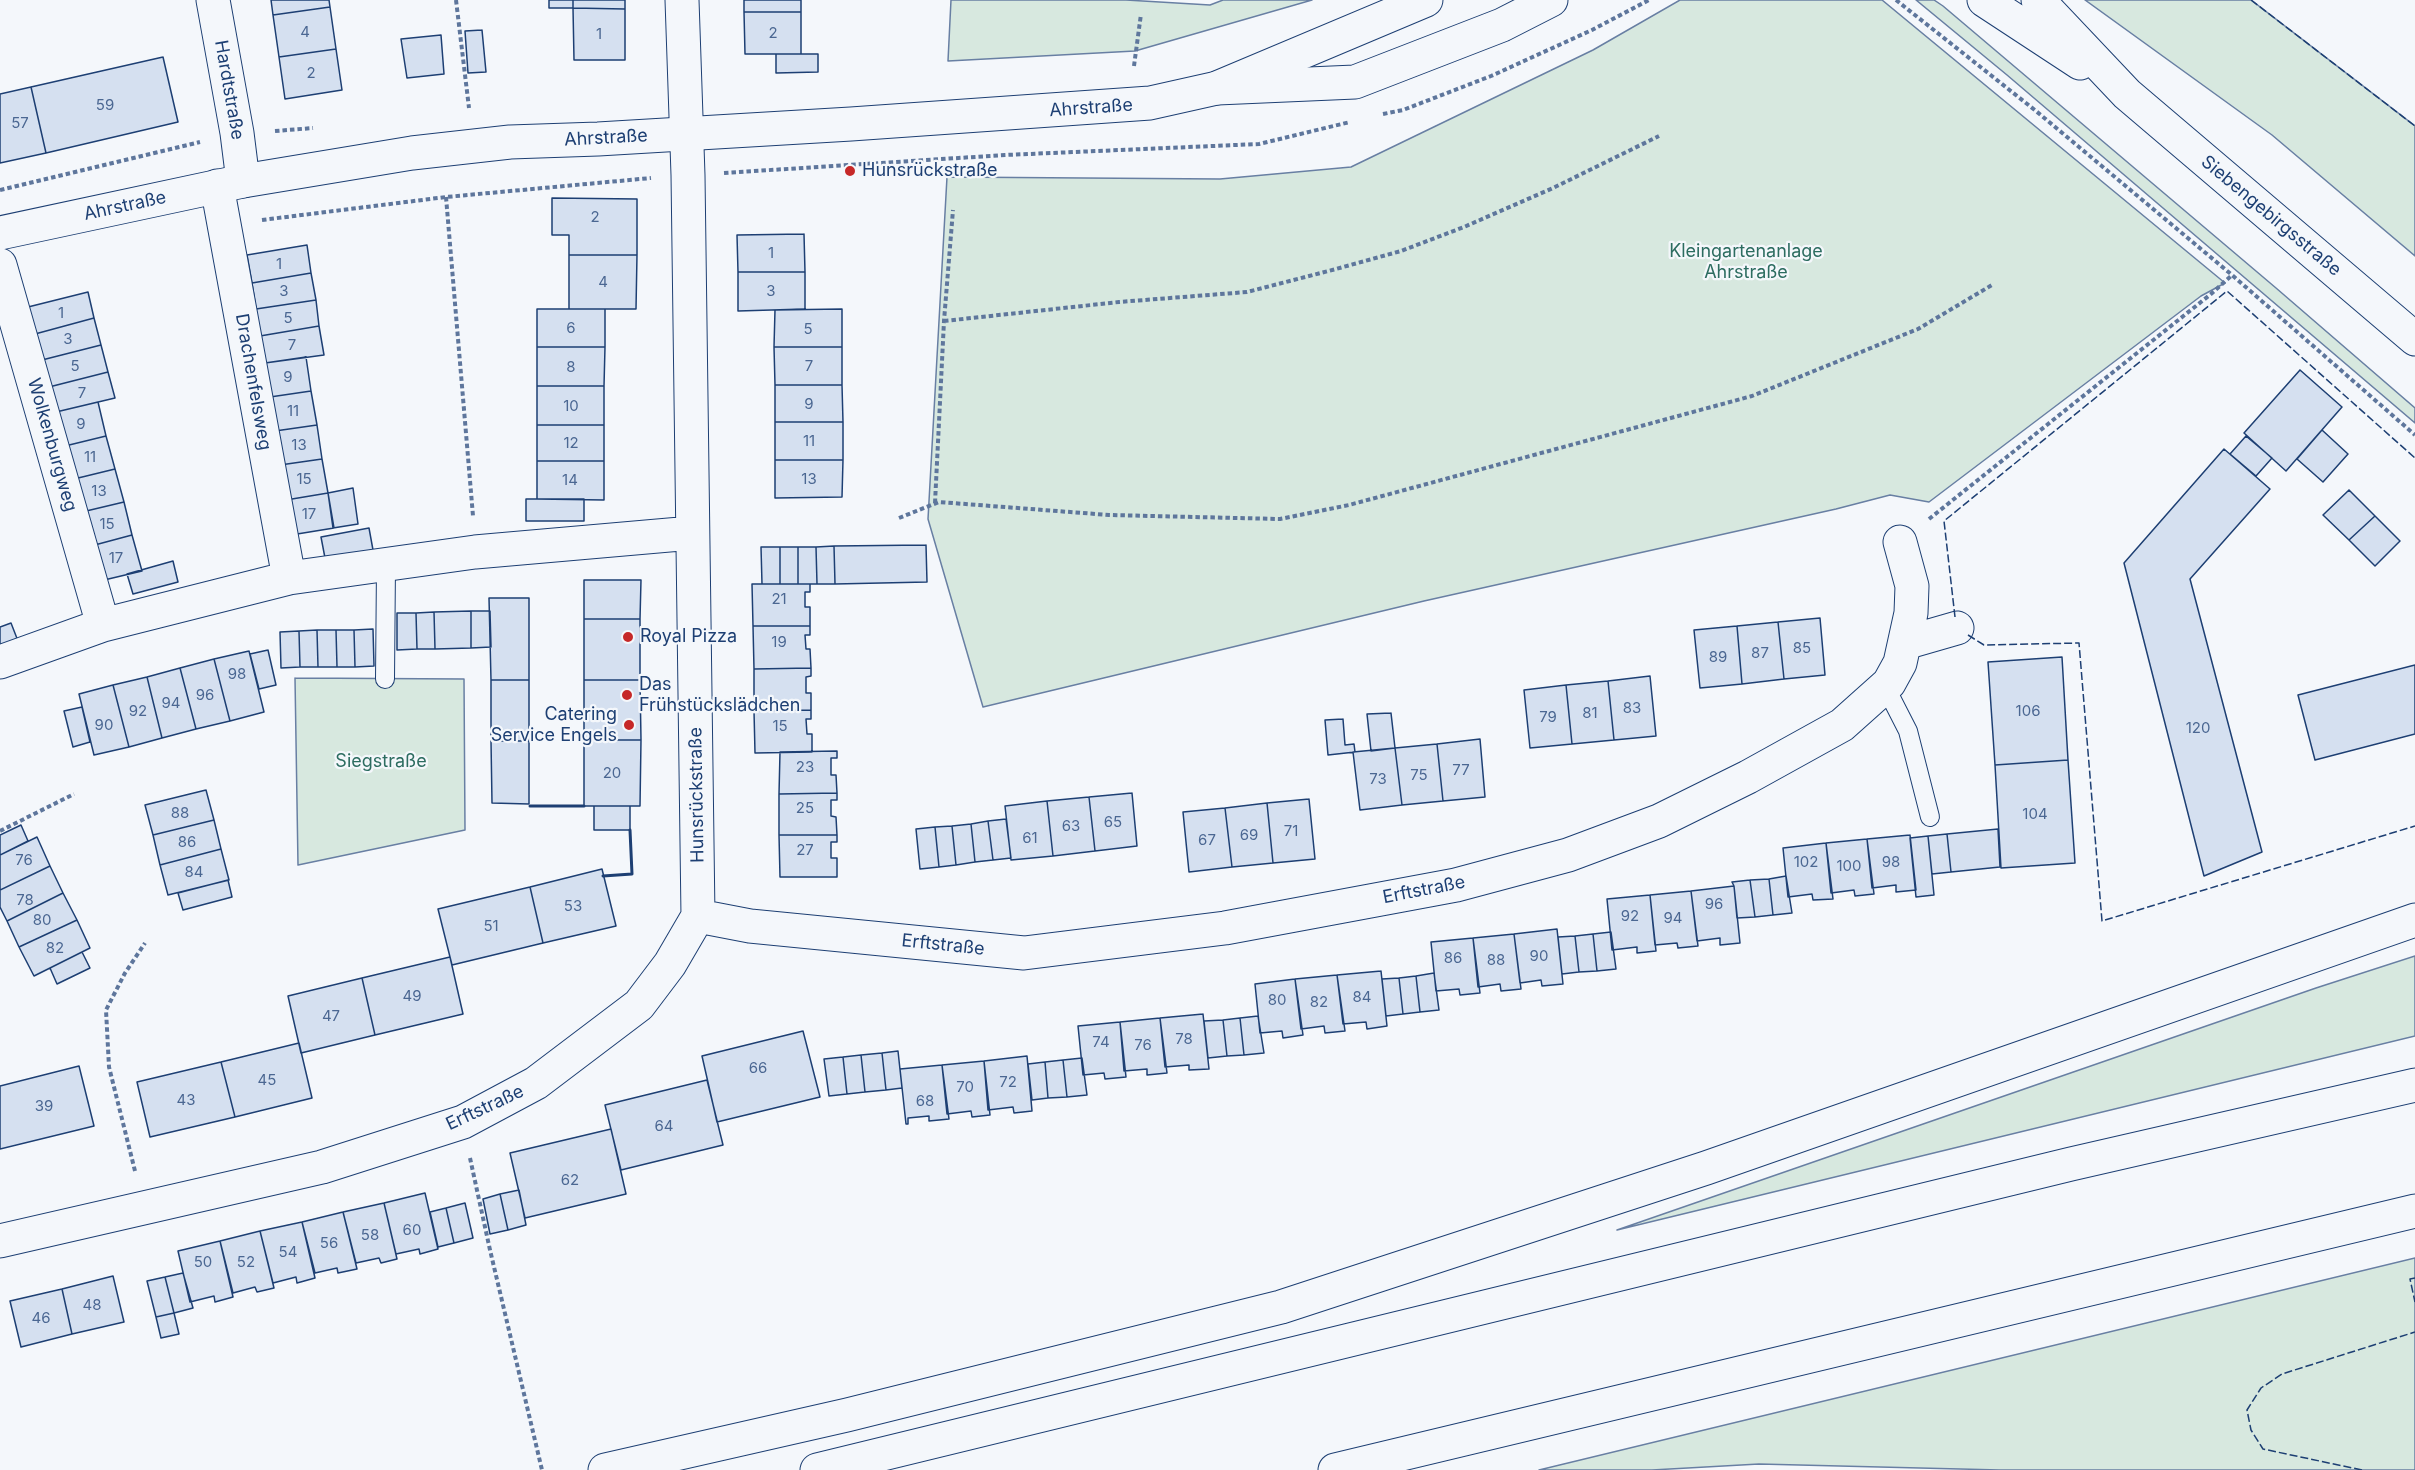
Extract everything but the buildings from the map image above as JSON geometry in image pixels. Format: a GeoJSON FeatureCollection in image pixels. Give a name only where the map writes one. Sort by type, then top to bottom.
{"type":"FeatureCollection","features":[{"type":"Feature","properties":{"kind":"main road","name":"Hardtstraße"},"geometry":{"type":"LineString","coordinates":[[213,0],[237,133],[230,183]]}},
{"type":"Feature","properties":{"kind":"main road","name":"Hunsrückstraße"},"geometry":{"type":"LineString","coordinates":[[682,0],[698,915]]}},
{"type":"Feature","properties":{"kind":"main road","name":"Ahrstraße"},"geometry":{"type":"LineString","coordinates":[[1217,88],[1426,0]]}},
{"type":"Feature","properties":{"kind":"main road","name":"Ahrstraße"},"geometry":{"type":"LineString","coordinates":[[0,233],[230,183],[411,153],[510,142],[686,134],[1150,103],[1217,88],[1355,82],[1502,25],[1551,0]]}},
{"type":"Feature","properties":{"kind":"main road","name":"Siebengebirgsstraße"},"geometry":{"type":"LineString","coordinates":[[1984,0],[2127,94]]}},
{"type":"Feature","properties":{"kind":"main road","name":"Siebengebirgsstraße"},"geometry":{"type":"LineString","coordinates":[[2038,0],[2127,94],[2415,339]]}},
{"type":"Feature","properties":{"kind":"main road","name":"Drachenfelsweg"},"geometry":{"type":"LineString","coordinates":[[230,183],[289,578]]}},
{"type":"Feature","properties":{"kind":"main road","name":"Wolkenburgweg"},"geometry":{"type":"LineString","coordinates":[[0,265],[104,625]]}},
{"type":"Feature","properties":{"kind":"main road"},"geometry":{"type":"LineString","coordinates":[[0,662],[104,625],[289,578],[475,552],[692,533]]}},
{"type":"Feature","properties":{"kind":"main road","name":"Erftstraße"},"geometry":{"type":"LineString","coordinates":[[0,1241],[322,1167],[463,1122],[536,1083],[639,1005],[670,964],[698,915],[750,926],[1024,953],[1225,928],[1456,885],[1568,855],[1659,821],[1748,777],[1842,725],[1885,686],[1900,663],[1911,613],[1912,586],[1900,542]]}},
{"type":"Feature","properties":{"kind":"main road"},"geometry":{"type":"LineString","coordinates":[[1905,643],[1957,628]]}},
{"type":"Feature","properties":{"kind":"main road"},"geometry":{"type":"LineString","coordinates":[[604,1470],[847,1415],[1281,1307],[1706,1168],[2415,920]]}},
{"type":"Feature","properties":{"kind":"main road"},"geometry":{"type":"LineString","coordinates":[[817,1470],[2071,1164],[2415,1085]]}},
{"type":"Feature","properties":{"kind":"main road"},"geometry":{"type":"LineString","coordinates":[[1335,1470],[2415,1211]]}},
{"type":"Feature","properties":{"kind":"lane"},"geometry":{"type":"LineString","coordinates":[[385,679],[386,565]]}},
{"type":"Feature","properties":{"kind":"lane"},"geometry":{"type":"LineString","coordinates":[[1885,686],[1908,731],[1930,817]]}},
{"type":"Feature","properties":{"kind":"path"},"geometry":{"type":"LineString","coordinates":[[456,0],[470,118]]}},
{"type":"Feature","properties":{"kind":"path"},"geometry":{"type":"LineString","coordinates":[[1896,0],[2036,111],[2232,275],[2415,435]]}},
{"type":"Feature","properties":{"kind":"path"},"geometry":{"type":"LineString","coordinates":[[1134,71],[1141,14]]}},
{"type":"Feature","properties":{"kind":"path"},"geometry":{"type":"LineString","coordinates":[[944,321],[1119,302],[1247,292],[1336,269],[1401,251],[1464,227],[1553,188],[1659,136]]}},
{"type":"Feature","properties":{"kind":"path"},"geometry":{"type":"LineString","coordinates":[[446,197],[475,552]]}},
{"type":"Feature","properties":{"kind":"path"},"geometry":{"type":"LineString","coordinates":[[935,503],[944,321],[953,210]]}},
{"type":"Feature","properties":{"kind":"path"},"geometry":{"type":"LineString","coordinates":[[1900,542],[2218,289],[2232,275]]}},
{"type":"Feature","properties":{"kind":"path"},"geometry":{"type":"LineString","coordinates":[[899,518],[939,502],[1108,515],[1280,519],[1337,508],[1752,396],[1918,329],[1992,285]]}},
{"type":"Feature","properties":{"kind":"path"},"geometry":{"type":"LineString","coordinates":[[0,831],[74,794]]}},
{"type":"Feature","properties":{"kind":"path"},"geometry":{"type":"LineString","coordinates":[[145,943],[125,973],[106,1010],[109,1067],[146,1209]]}},
{"type":"Feature","properties":{"kind":"path"},"geometry":{"type":"LineString","coordinates":[[463,1122],[490,1250],[542,1470]]}},
{"type":"Feature","properties":{"kind":"green space"},"geometry":{"type":"Polygon","coordinates":[[[951,0],[1126,0],[1210,5],[1223,0],[1312,0],[1135,51],[948,61],[951,0]]]}},
{"type":"Feature","properties":{"kind":"green space","name":"Kleingartenanlage Ahrstraße"},"geometry":{"type":"Polygon","coordinates":[[[1680,0],[1882,0],[2225,283],[2201,296],[1929,502],[1890,495],[1424,601],[983,707],[928,519],[947,177],[1220,179],[1351,167],[1593,50],[1680,0]]]}},
{"type":"Feature","properties":{"kind":"green space"},"geometry":{"type":"Polygon","coordinates":[[[1916,0],[1934,0],[1943,6],[2276,288],[2415,408],[2415,423],[2007,75],[1916,0]]]}},
{"type":"Feature","properties":{"kind":"green space"},"geometry":{"type":"Polygon","coordinates":[[[2085,0],[2251,0],[2415,126],[2415,256],[2272,135],[2085,0]]]}},
{"type":"Feature","properties":{"kind":"green space","name":"Siegstraße"},"geometry":{"type":"Polygon","coordinates":[[[295,678],[464,679],[465,830],[298,865],[295,678]]]}},
{"type":"Feature","properties":{"kind":"green space"},"geometry":{"type":"Polygon","coordinates":[[[2415,956],[2415,1036],[1617,1230],[2316,988],[2415,956]]]}},
{"type":"Feature","properties":{"kind":"green space"},"geometry":{"type":"Polygon","coordinates":[[[2415,1258],[2415,1470],[2000,1470],[1759,1464],[1652,1470],[1539,1470],[2415,1258]]]}},
{"type":"Feature","properties":{"kind":"fence"},"geometry":{"type":"LineString","coordinates":[[2251,0],[2415,126]]}},
{"type":"Feature","properties":{"kind":"fence"},"geometry":{"type":"LineString","coordinates":[[1955,617],[1944,521],[2227,291],[2415,458]]}},
{"type":"Feature","properties":{"kind":"fence"},"geometry":{"type":"LineString","coordinates":[[1968,635],[1984,645],[2079,643],[2102,921],[2415,826]]}},
{"type":"Feature","properties":{"kind":"fence"},"geometry":{"type":"LineString","coordinates":[[2415,1278],[2410,1279],[2415,1302]]}},
{"type":"Feature","properties":{"kind":"fence"},"geometry":{"type":"LineString","coordinates":[[2362,1470],[2263,1449],[2251,1430],[2247,1410],[2261,1388],[2282,1374],[2415,1332]]}},
{"type":"Feature","properties":{"kind":"wall"},"geometry":{"type":"LineString","coordinates":[[530,806],[584,806]]}},
{"type":"Feature","properties":{"kind":"wall"},"geometry":{"type":"LineString","coordinates":[[603,876],[632,874],[630,830]]}},
{"type":"Feature","properties":{"kind":"place","name":"Hunsrückstraße"},"geometry":{"type":"Point","coordinates":[850,171]}},
{"type":"Feature","properties":{"kind":"place","name":"Royal Pizza"},"geometry":{"type":"Point","coordinates":[628,637]}},
{"type":"Feature","properties":{"kind":"place","name":"Das Frühstückslädchen"},"geometry":{"type":"Point","coordinates":[627,695]}},
{"type":"Feature","properties":{"kind":"place","name":"Catering Service Engels"},"geometry":{"type":"Point","coordinates":[629,725]}}]}
